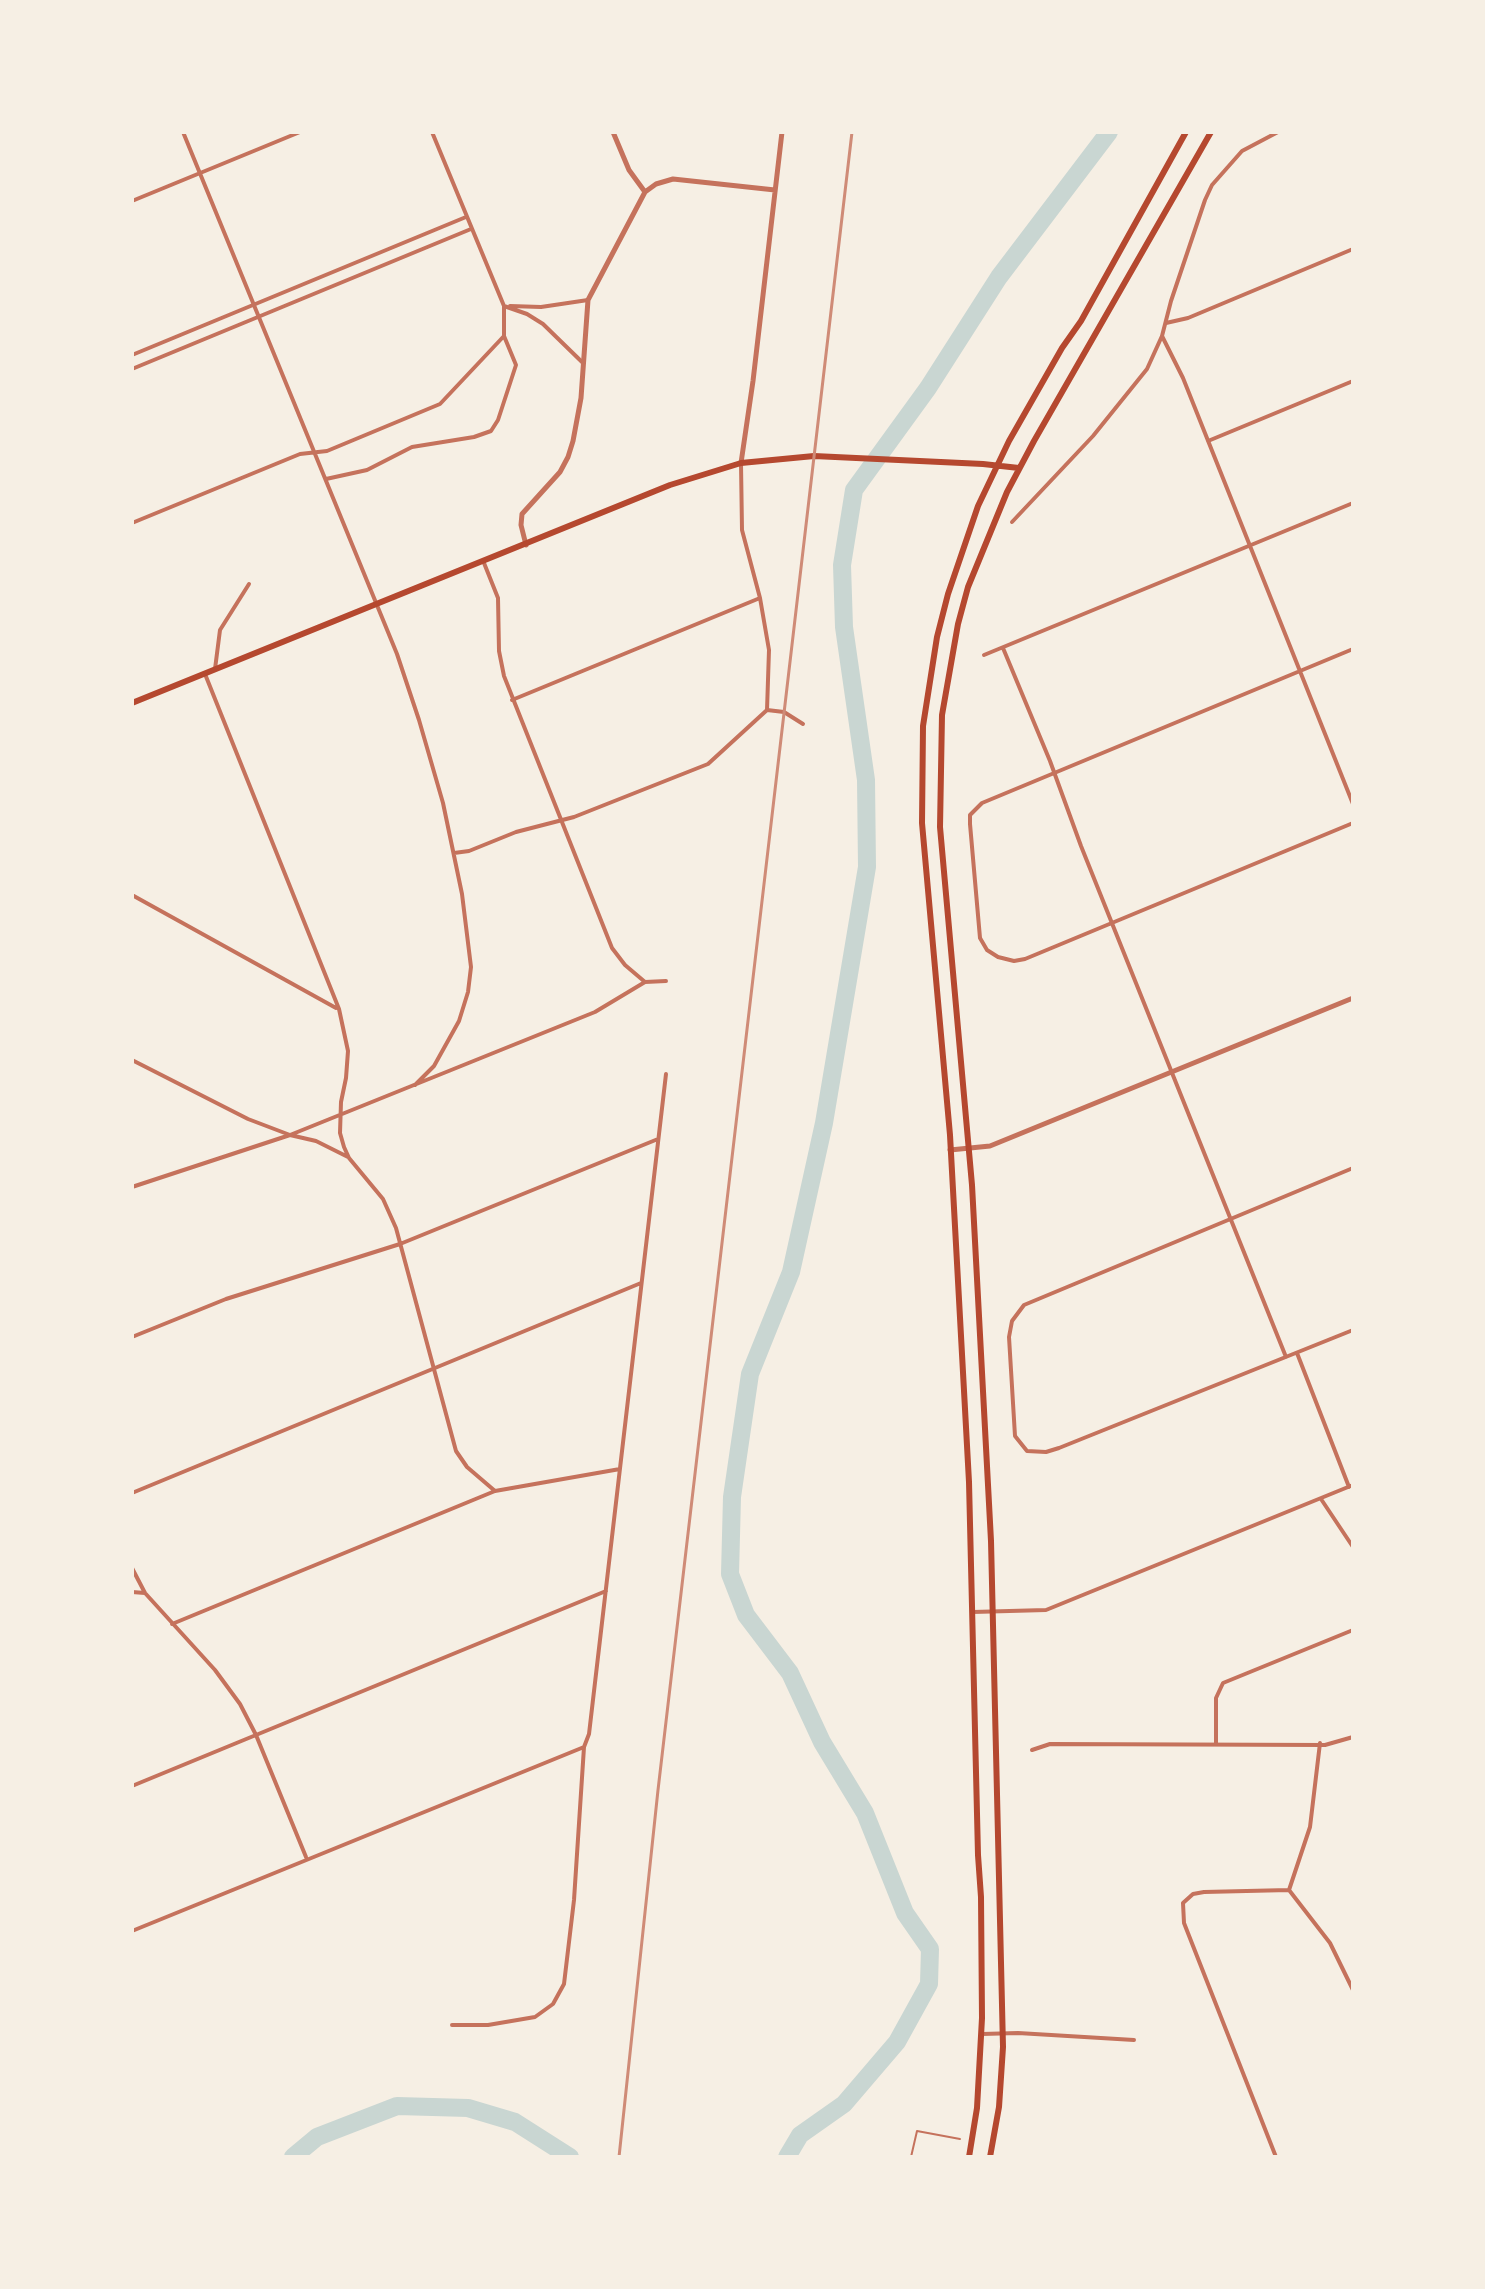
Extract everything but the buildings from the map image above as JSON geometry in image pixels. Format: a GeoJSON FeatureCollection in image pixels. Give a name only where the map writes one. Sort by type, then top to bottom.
{"type":"FeatureCollection","features":[{"type":"Feature","properties":{"kind":"main road"},"geometry":{"type":"LineString","coordinates":[[969,2157],[977,2108],[982,2034],[982,1910],[977,1843],[973,1612],[968,1457],[950,1150],[922,823],[923,726],[948,594],[972,521],[996,466],[1186,132]]}},
{"type":"Feature","properties":{"kind":"main road"},"geometry":{"type":"LineString","coordinates":[[990,2157],[999,2107],[1003,2033],[993,1612],[984,1371],[940,827],[942,715],[958,624],[968,587],[1019,468],[1211,132]]}},
{"type":"Feature","properties":{"kind":"main road"},"geometry":{"type":"LineString","coordinates":[[132,703],[484,563],[670,485],[741,463],[814,456],[1019,468]]}},
{"type":"Feature","properties":{"kind":"street"},"geometry":{"type":"LineString","coordinates":[[183,132],[378,605],[419,720],[454,853],[470,949],[468,992],[451,1036],[434,1066],[415,1085]]}},
{"type":"Feature","properties":{"kind":"street"},"geometry":{"type":"LineString","coordinates":[[132,201],[300,132]]}},
{"type":"Feature","properties":{"kind":"street"},"geometry":{"type":"LineString","coordinates":[[326,479],[367,470],[412,447],[474,437],[491,431],[498,420],[516,365],[504,336],[504,306],[432,132]]}},
{"type":"Feature","properties":{"kind":"street"},"geometry":{"type":"LineString","coordinates":[[613,132],[629,170],[645,192]]}},
{"type":"Feature","properties":{"kind":"street"},"geometry":{"type":"LineString","coordinates":[[767,710],[769,650],[760,598],[742,530],[741,463],[782,132]]}},
{"type":"Feature","properties":{"kind":"street"},"geometry":{"type":"LineString","coordinates":[[1012,522],[1093,436],[1147,369],[1162,336],[1180,272],[1212,185],[1242,151],[1278,132]]}},
{"type":"Feature","properties":{"kind":"street"},"geometry":{"type":"LineString","coordinates":[[526,545],[522,514],[549,486],[568,457],[581,398],[588,300],[645,192],[656,184],[673,179],[775,190]]}},
{"type":"Feature","properties":{"kind":"street"},"geometry":{"type":"LineString","coordinates":[[132,355],[466,217]]}},
{"type":"Feature","properties":{"kind":"street"},"geometry":{"type":"LineString","coordinates":[[132,369],[471,229]]}},
{"type":"Feature","properties":{"kind":"street"},"geometry":{"type":"LineString","coordinates":[[1166,323],[1188,318],[1353,249]]}},
{"type":"Feature","properties":{"kind":"street"},"geometry":{"type":"LineString","coordinates":[[504,306],[541,307],[588,300]]}},
{"type":"Feature","properties":{"kind":"street"},"geometry":{"type":"LineString","coordinates":[[504,306],[543,324],[582,362]]}},
{"type":"Feature","properties":{"kind":"street"},"geometry":{"type":"LineString","coordinates":[[132,523],[300,454],[327,451],[440,404],[504,336]]}},
{"type":"Feature","properties":{"kind":"street"},"geometry":{"type":"LineString","coordinates":[[1162,336],[1208,441],[1353,804]]}},
{"type":"Feature","properties":{"kind":"street"},"geometry":{"type":"LineString","coordinates":[[1208,441],[1353,381]]}},
{"type":"Feature","properties":{"kind":"street"},"geometry":{"type":"LineString","coordinates":[[984,655],[1353,503]]}},
{"type":"Feature","properties":{"kind":"street"},"geometry":{"type":"LineString","coordinates":[[484,563],[498,598],[499,651],[512,700],[612,948],[625,965],[645,982]]}},
{"type":"Feature","properties":{"kind":"street"},"geometry":{"type":"LineString","coordinates":[[215,669],[220,630],[249,584]]}},
{"type":"Feature","properties":{"kind":"street"},"geometry":{"type":"LineString","coordinates":[[512,700],[760,598]]}},
{"type":"Feature","properties":{"kind":"street"},"geometry":{"type":"LineString","coordinates":[[1003,648],[1286,1357]]}},
{"type":"Feature","properties":{"kind":"street"},"geometry":{"type":"LineString","coordinates":[[1353,649],[982,803],[974,810],[970,824],[978,930],[984,945],[994,954],[1009,960],[1025,959],[1353,823]]}},
{"type":"Feature","properties":{"kind":"street"},"geometry":{"type":"LineString","coordinates":[[204,673],[339,1009],[348,1051],[340,1133],[349,1158],[383,1199],[400,1244],[456,1451],[467,1467],[495,1491]]}},
{"type":"Feature","properties":{"kind":"street"},"geometry":{"type":"LineString","coordinates":[[454,853],[469,851],[516,832],[560,820],[708,764],[767,710],[784,712],[803,724]]}},
{"type":"Feature","properties":{"kind":"street"},"geometry":{"type":"LineString","coordinates":[[132,895],[339,1009]]}},
{"type":"Feature","properties":{"kind":"street"},"geometry":{"type":"LineString","coordinates":[[132,1187],[290,1135],[595,1012],[645,982],[666,981]]}},
{"type":"Feature","properties":{"kind":"street"},"geometry":{"type":"LineString","coordinates":[[950,1150],[990,1146],[1353,998]]}},
{"type":"Feature","properties":{"kind":"street"},"geometry":{"type":"LineString","coordinates":[[132,1060],[236,1114],[290,1135],[316,1141],[349,1158]]}},
{"type":"Feature","properties":{"kind":"street"},"geometry":{"type":"LineString","coordinates":[[452,2025],[488,2025],[535,2017],[553,2004],[564,1984],[574,1900],[584,1747],[589,1734],[666,1074]]}},
{"type":"Feature","properties":{"kind":"street"},"geometry":{"type":"LineString","coordinates":[[132,1337],[226,1299],[400,1244],[658,1139]]}},
{"type":"Feature","properties":{"kind":"street"},"geometry":{"type":"LineString","coordinates":[[1353,1168],[1024,1305],[1009,1330],[1015,1436],[1027,1451],[1046,1452],[1353,1330]]}},
{"type":"Feature","properties":{"kind":"street"},"geometry":{"type":"LineString","coordinates":[[132,1493],[641,1283]]}},
{"type":"Feature","properties":{"kind":"street"},"geometry":{"type":"LineString","coordinates":[[973,1612],[1046,1610],[1351,1486],[1297,1353]]}},
{"type":"Feature","properties":{"kind":"street"},"geometry":{"type":"LineString","coordinates":[[172,1624],[495,1491],[620,1469]]}},
{"type":"Feature","properties":{"kind":"street"},"geometry":{"type":"LineString","coordinates":[[1321,1499],[1353,1547]]}},
{"type":"Feature","properties":{"kind":"street"},"geometry":{"type":"LineString","coordinates":[[132,1568],[145,1593],[226,1683],[256,1735],[306,1858]]}},
{"type":"Feature","properties":{"kind":"street"},"geometry":{"type":"LineString","coordinates":[[132,1786],[606,1591]]}},
{"type":"Feature","properties":{"kind":"street"},"geometry":{"type":"LineString","coordinates":[[132,1592],[145,1593]]}},
{"type":"Feature","properties":{"kind":"street"},"geometry":{"type":"LineString","coordinates":[[1216,1743],[1216,1698],[1218,1690],[1228,1679],[1353,1630]]}},
{"type":"Feature","properties":{"kind":"street"},"geometry":{"type":"LineString","coordinates":[[1032,1750],[1050,1744],[1325,1745],[1353,1737]]}},
{"type":"Feature","properties":{"kind":"street"},"geometry":{"type":"LineString","coordinates":[[1289,1890],[1310,1827],[1320,1743]]}},
{"type":"Feature","properties":{"kind":"street"},"geometry":{"type":"LineString","coordinates":[[132,1931],[584,1747]]}},
{"type":"Feature","properties":{"kind":"street"},"geometry":{"type":"LineString","coordinates":[[1276,2157],[1184,1923],[1183,1903],[1189,1896],[1204,1892],[1289,1890]]}},
{"type":"Feature","properties":{"kind":"street"},"geometry":{"type":"LineString","coordinates":[[1289,1890],[1330,1943],[1353,1990]]}},
{"type":"Feature","properties":{"kind":"street"},"geometry":{"type":"LineString","coordinates":[[982,2034],[1134,2040]]}},
{"type":"Feature","properties":{"kind":"lane"},"geometry":{"type":"LineString","coordinates":[[911,2157],[917,2131],[960,2139]]}},
{"type":"Feature","properties":{"kind":"waterway"},"geometry":{"type":"LineString","coordinates":[[787,2157],[800,2135],[844,2104],[897,2042],[929,1984],[930,1949],[905,1913],[865,1813],[822,1742],[790,1673],[746,1615],[730,1574],[732,1497],[750,1374],[791,1272],[824,1123],[867,867],[866,780],[844,627],[842,565],[854,490],[928,388],[999,277],[1109,132]]}},
{"type":"Feature","properties":{"kind":"waterway"},"geometry":{"type":"LineString","coordinates":[[293,2157],[317,2137],[397,2106],[468,2108],[515,2122],[570,2157]]}},
{"type":"Feature","properties":{"kind":"railway"},"geometry":{"type":"LineString","coordinates":[[619,2157],[658,1790],[852,132]]}}]}
